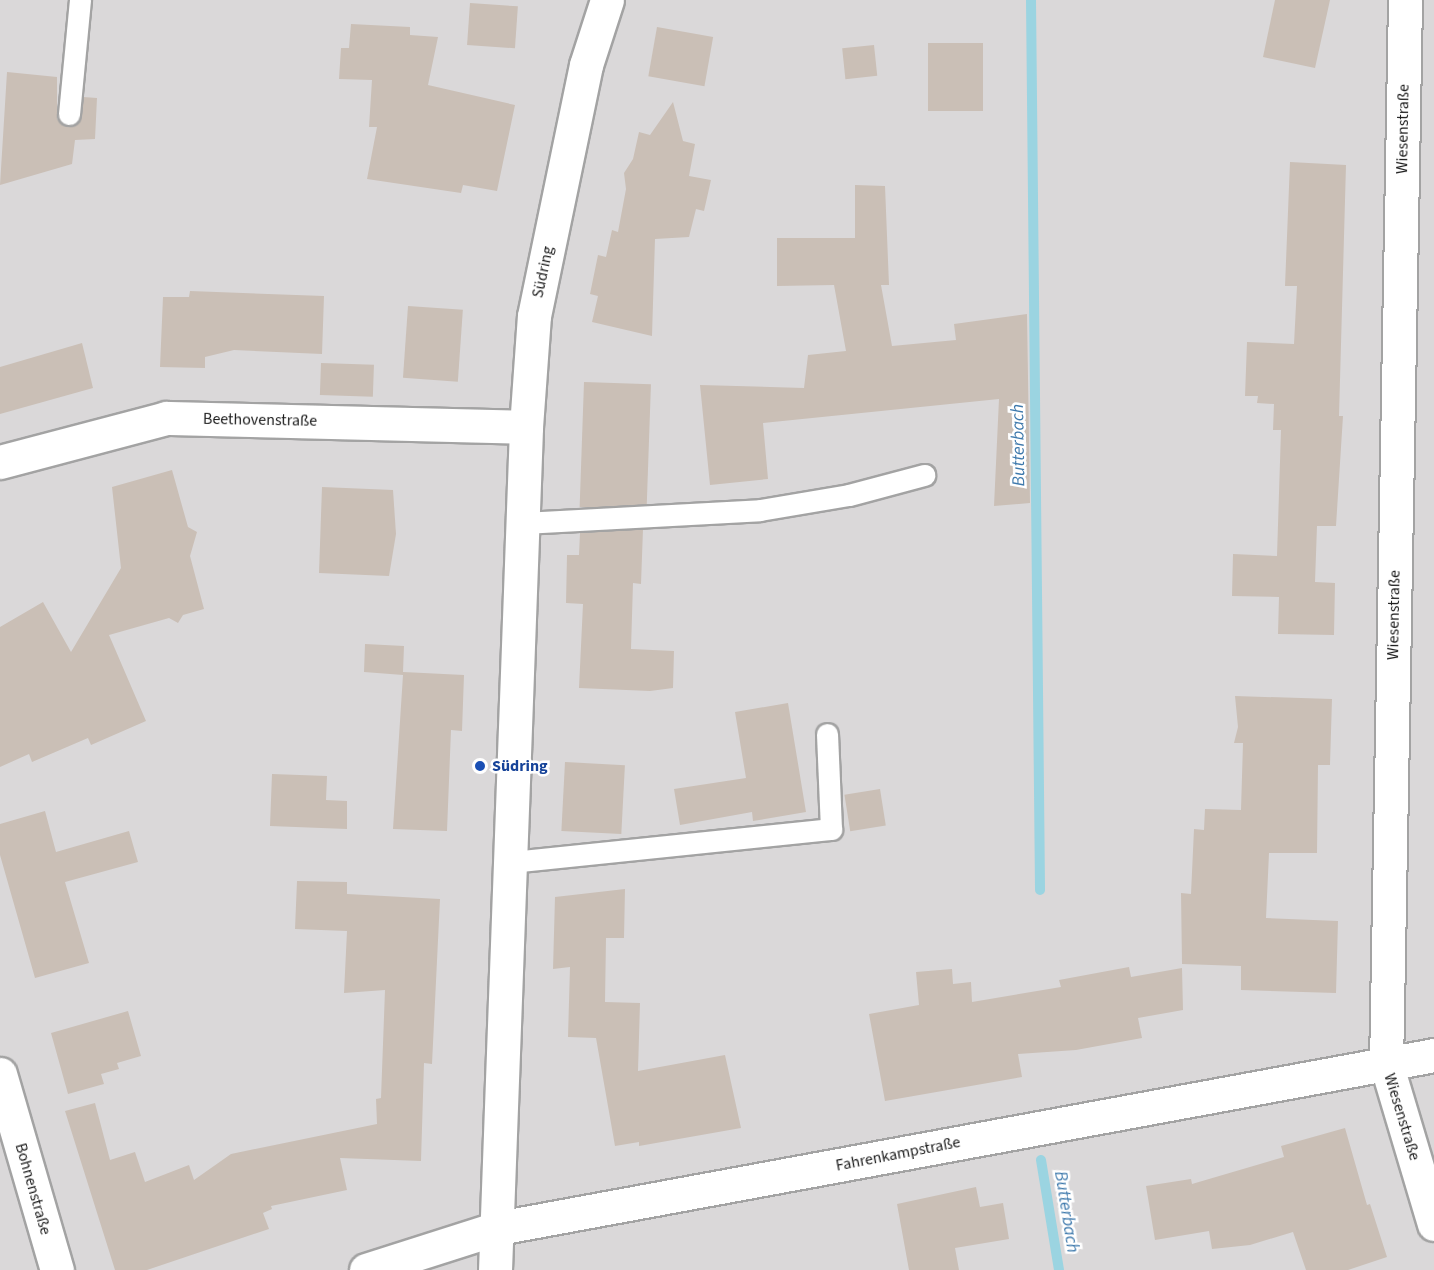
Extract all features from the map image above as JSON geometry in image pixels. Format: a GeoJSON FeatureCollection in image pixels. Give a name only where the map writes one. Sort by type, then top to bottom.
{"type":"FeatureCollection","features":[{"type":"Feature","properties":{"kind":"street","name":"Südring"},"geometry":{"type":"LineString","coordinates":[[495,1270],[526,427],[534,316],[586,65],[607,0]]}},
{"type":"Feature","properties":{"kind":"street","name":"Wiesenstraße"},"geometry":{"type":"LineString","coordinates":[[1405,0],[1386,1064],[1434,1224]]}},
{"type":"Feature","properties":{"kind":"street","name":"Beethovenstraße"},"geometry":{"type":"LineString","coordinates":[[0,462],[166,418],[526,427]]}},
{"type":"Feature","properties":{"kind":"street","name":"Fahrenkampstraße"},"geometry":{"type":"LineString","coordinates":[[366,1270],[498,1228],[1434,1054]]}},
{"type":"Feature","properties":{"kind":"street","name":"Bohnenstraße"},"geometry":{"type":"LineString","coordinates":[[0,1074],[57,1270]]}},
{"type":"Feature","properties":{"kind":"lane"},"geometry":{"type":"LineString","coordinates":[[69,114],[80,0]]}},
{"type":"Feature","properties":{"kind":"lane"},"geometry":{"type":"LineString","coordinates":[[523,523],[760,510],[849,495],[924,474]]}},
{"type":"Feature","properties":{"kind":"lane"},"geometry":{"type":"LineString","coordinates":[[511,862],[831,830],[827,734]]}},
{"type":"Feature","properties":{"kind":"shaded area"},"geometry":{"type":"Polygon","coordinates":[[[0,0],[1434,0],[1434,1270],[0,1270],[0,0]]]}},
{"type":"Feature","properties":{"kind":"building"},"geometry":{"type":"Polygon","coordinates":[[[1275,0],[1330,0],[1315,68],[1263,57],[1275,0]]]}},
{"type":"Feature","properties":{"kind":"building"},"geometry":{"type":"Polygon","coordinates":[[[470,3],[518,6],[515,48],[467,45],[470,3]]]}},
{"type":"Feature","properties":{"kind":"building"},"geometry":{"type":"Polygon","coordinates":[[[351,24],[410,27],[410,35],[438,37],[428,85],[515,105],[497,191],[463,185],[461,193],[367,179],[377,127],[369,127],[372,80],[339,79],[341,48],[349,48],[351,24]]]}},
{"type":"Feature","properties":{"kind":"building"},"geometry":{"type":"Polygon","coordinates":[[[657,27],[713,37],[704,86],[648,76],[657,27]]]}},
{"type":"Feature","properties":{"kind":"building"},"geometry":{"type":"Polygon","coordinates":[[[928,43],[983,43],[983,111],[928,111],[928,43]]]}},
{"type":"Feature","properties":{"kind":"building"},"geometry":{"type":"Polygon","coordinates":[[[874,45],[877,76],[845,79],[842,48],[874,45]]]}},
{"type":"Feature","properties":{"kind":"building"},"geometry":{"type":"Polygon","coordinates":[[[7,72],[57,77],[57,119],[67,127],[80,121],[83,97],[97,98],[95,139],[75,140],[72,164],[0,185],[7,72]]]}},
{"type":"Feature","properties":{"kind":"building"},"geometry":{"type":"Polygon","coordinates":[[[673,102],[683,141],[695,144],[689,176],[711,180],[704,211],[696,209],[689,237],[655,239],[652,336],[592,322],[598,296],[590,294],[598,255],[606,257],[612,230],[618,232],[626,189],[624,173],[633,159],[639,132],[650,135],[673,102]]]}},
{"type":"Feature","properties":{"kind":"building"},"geometry":{"type":"Polygon","coordinates":[[[1290,162],[1346,165],[1339,416],[1343,416],[1336,526],[1317,526],[1315,582],[1335,583],[1334,635],[1278,634],[1279,597],[1232,596],[1233,554],[1277,556],[1281,430],[1273,430],[1274,404],[1257,403],[1258,396],[1245,396],[1247,342],[1294,344],[1297,286],[1285,286],[1290,162]]]}},
{"type":"Feature","properties":{"kind":"building"},"geometry":{"type":"Polygon","coordinates":[[[855,185],[885,186],[889,285],[881,285],[892,346],[956,340],[954,324],[1027,314],[1030,503],[994,506],[999,399],[763,423],[768,479],[710,485],[700,385],[804,388],[808,355],[846,351],[834,285],[777,286],[777,238],[855,238],[855,185]]]}},
{"type":"Feature","properties":{"kind":"building"},"geometry":{"type":"Polygon","coordinates":[[[190,291],[324,296],[322,354],[234,350],[205,357],[205,368],[160,367],[163,297],[189,297],[190,291]]]}},
{"type":"Feature","properties":{"kind":"building"},"geometry":{"type":"Polygon","coordinates":[[[408,306],[463,310],[458,382],[403,378],[408,306]]]}},
{"type":"Feature","properties":{"kind":"building"},"geometry":{"type":"Polygon","coordinates":[[[82,343],[93,388],[0,414],[0,367],[82,343]]]}},
{"type":"Feature","properties":{"kind":"building"},"geometry":{"type":"Polygon","coordinates":[[[321,363],[374,365],[373,397],[320,395],[321,363]]]}},
{"type":"Feature","properties":{"kind":"building"},"geometry":{"type":"Polygon","coordinates":[[[584,382],[651,384],[647,509],[580,507],[584,382]]]}},
{"type":"Feature","properties":{"kind":"building"},"geometry":{"type":"Polygon","coordinates":[[[172,470],[188,527],[197,532],[190,556],[204,609],[183,615],[178,623],[169,618],[109,635],[146,721],[91,745],[88,738],[32,762],[29,754],[0,767],[0,627],[43,602],[71,652],[121,568],[112,487],[172,470]]]}},
{"type":"Feature","properties":{"kind":"building"},"geometry":{"type":"Polygon","coordinates":[[[322,487],[393,490],[396,534],[389,576],[319,573],[322,487]]]}},
{"type":"Feature","properties":{"kind":"building"},"geometry":{"type":"Polygon","coordinates":[[[643,529],[641,584],[633,583],[631,649],[674,651],[673,688],[650,691],[579,688],[583,604],[566,603],[567,555],[579,555],[580,533],[643,529]]]}},
{"type":"Feature","properties":{"kind":"building"},"geometry":{"type":"Polygon","coordinates":[[[365,644],[404,646],[403,672],[464,675],[462,731],[451,730],[447,831],[393,829],[403,675],[364,672],[365,644]]]}},
{"type":"Feature","properties":{"kind":"building"},"geometry":{"type":"Polygon","coordinates":[[[1235,696],[1332,699],[1330,765],[1318,765],[1317,853],[1269,853],[1266,918],[1338,921],[1336,993],[1241,990],[1241,966],[1182,964],[1181,893],[1191,894],[1194,829],[1204,830],[1205,809],[1241,810],[1243,743],[1234,743],[1238,727],[1235,696]]]}},
{"type":"Feature","properties":{"kind":"building"},"geometry":{"type":"Polygon","coordinates":[[[788,703],[806,812],[753,821],[752,812],[680,825],[674,789],[746,778],[735,712],[788,703]]]}},
{"type":"Feature","properties":{"kind":"building"},"geometry":{"type":"Polygon","coordinates":[[[565,762],[625,765],[621,834],[561,831],[565,762]]]}},
{"type":"Feature","properties":{"kind":"building"},"geometry":{"type":"Polygon","coordinates":[[[272,774],[327,776],[326,800],[347,801],[347,829],[270,826],[272,774]]]}},
{"type":"Feature","properties":{"kind":"building"},"geometry":{"type":"Polygon","coordinates":[[[880,789],[886,826],[850,831],[844,795],[880,789]]]}},
{"type":"Feature","properties":{"kind":"building"},"geometry":{"type":"Polygon","coordinates":[[[45,811],[56,852],[129,831],[138,862],[65,882],[89,963],[35,978],[0,855],[0,824],[45,811]]]}},
{"type":"Feature","properties":{"kind":"building"},"geometry":{"type":"Polygon","coordinates":[[[297,881],[347,882],[347,894],[440,899],[432,1064],[424,1063],[421,1161],[340,1158],[347,1190],[271,1206],[272,1209],[263,1213],[269,1229],[147,1270],[115,1270],[65,1111],[95,1103],[110,1160],[135,1152],[145,1182],[189,1165],[194,1180],[231,1154],[377,1124],[376,1099],[381,1098],[385,990],[344,993],[347,931],[295,929],[297,881]]]}},
{"type":"Feature","properties":{"kind":"building"},"geometry":{"type":"Polygon","coordinates":[[[625,889],[624,938],[606,938],[605,1002],[640,1003],[638,1071],[725,1055],[741,1128],[639,1146],[639,1142],[615,1146],[596,1038],[568,1037],[570,967],[553,969],[555,897],[625,889]]]}},
{"type":"Feature","properties":{"kind":"building"},"geometry":{"type":"Polygon","coordinates":[[[1129,967],[1131,977],[1182,968],[1183,1010],[1138,1018],[1142,1038],[1076,1050],[1018,1054],[1022,1077],[885,1101],[869,1014],[919,1005],[916,972],[952,969],[953,984],[971,982],[972,1002],[1061,987],[1059,980],[1129,967]]]}},
{"type":"Feature","properties":{"kind":"building"},"geometry":{"type":"Polygon","coordinates":[[[128,1011],[141,1056],[117,1063],[119,1069],[101,1074],[104,1084],[68,1094],[51,1033],[128,1011]]]}},
{"type":"Feature","properties":{"kind":"building"},"geometry":{"type":"Polygon","coordinates":[[[1345,1128],[1367,1205],[1370,1204],[1387,1257],[1348,1270],[1306,1270],[1293,1232],[1250,1245],[1212,1249],[1209,1231],[1155,1240],[1146,1186],[1191,1179],[1192,1184],[1284,1157],[1281,1146],[1345,1128]]]}},
{"type":"Feature","properties":{"kind":"building"},"geometry":{"type":"Polygon","coordinates":[[[976,1187],[980,1207],[1003,1203],[1009,1239],[955,1248],[959,1270],[909,1270],[897,1204],[976,1187]]]}},
{"type":"Feature","properties":{"kind":"waterway","name":"Butterbach"},"geometry":{"type":"LineString","coordinates":[[1031,0],[1040,890]]}},
{"type":"Feature","properties":{"kind":"waterway","name":"Butterbach"},"geometry":{"type":"LineString","coordinates":[[1041,1160],[1059,1270]]}},
{"type":"Feature","properties":{"kind":"place","name":"Südring"},"geometry":{"type":"Point","coordinates":[480,766]}}]}
